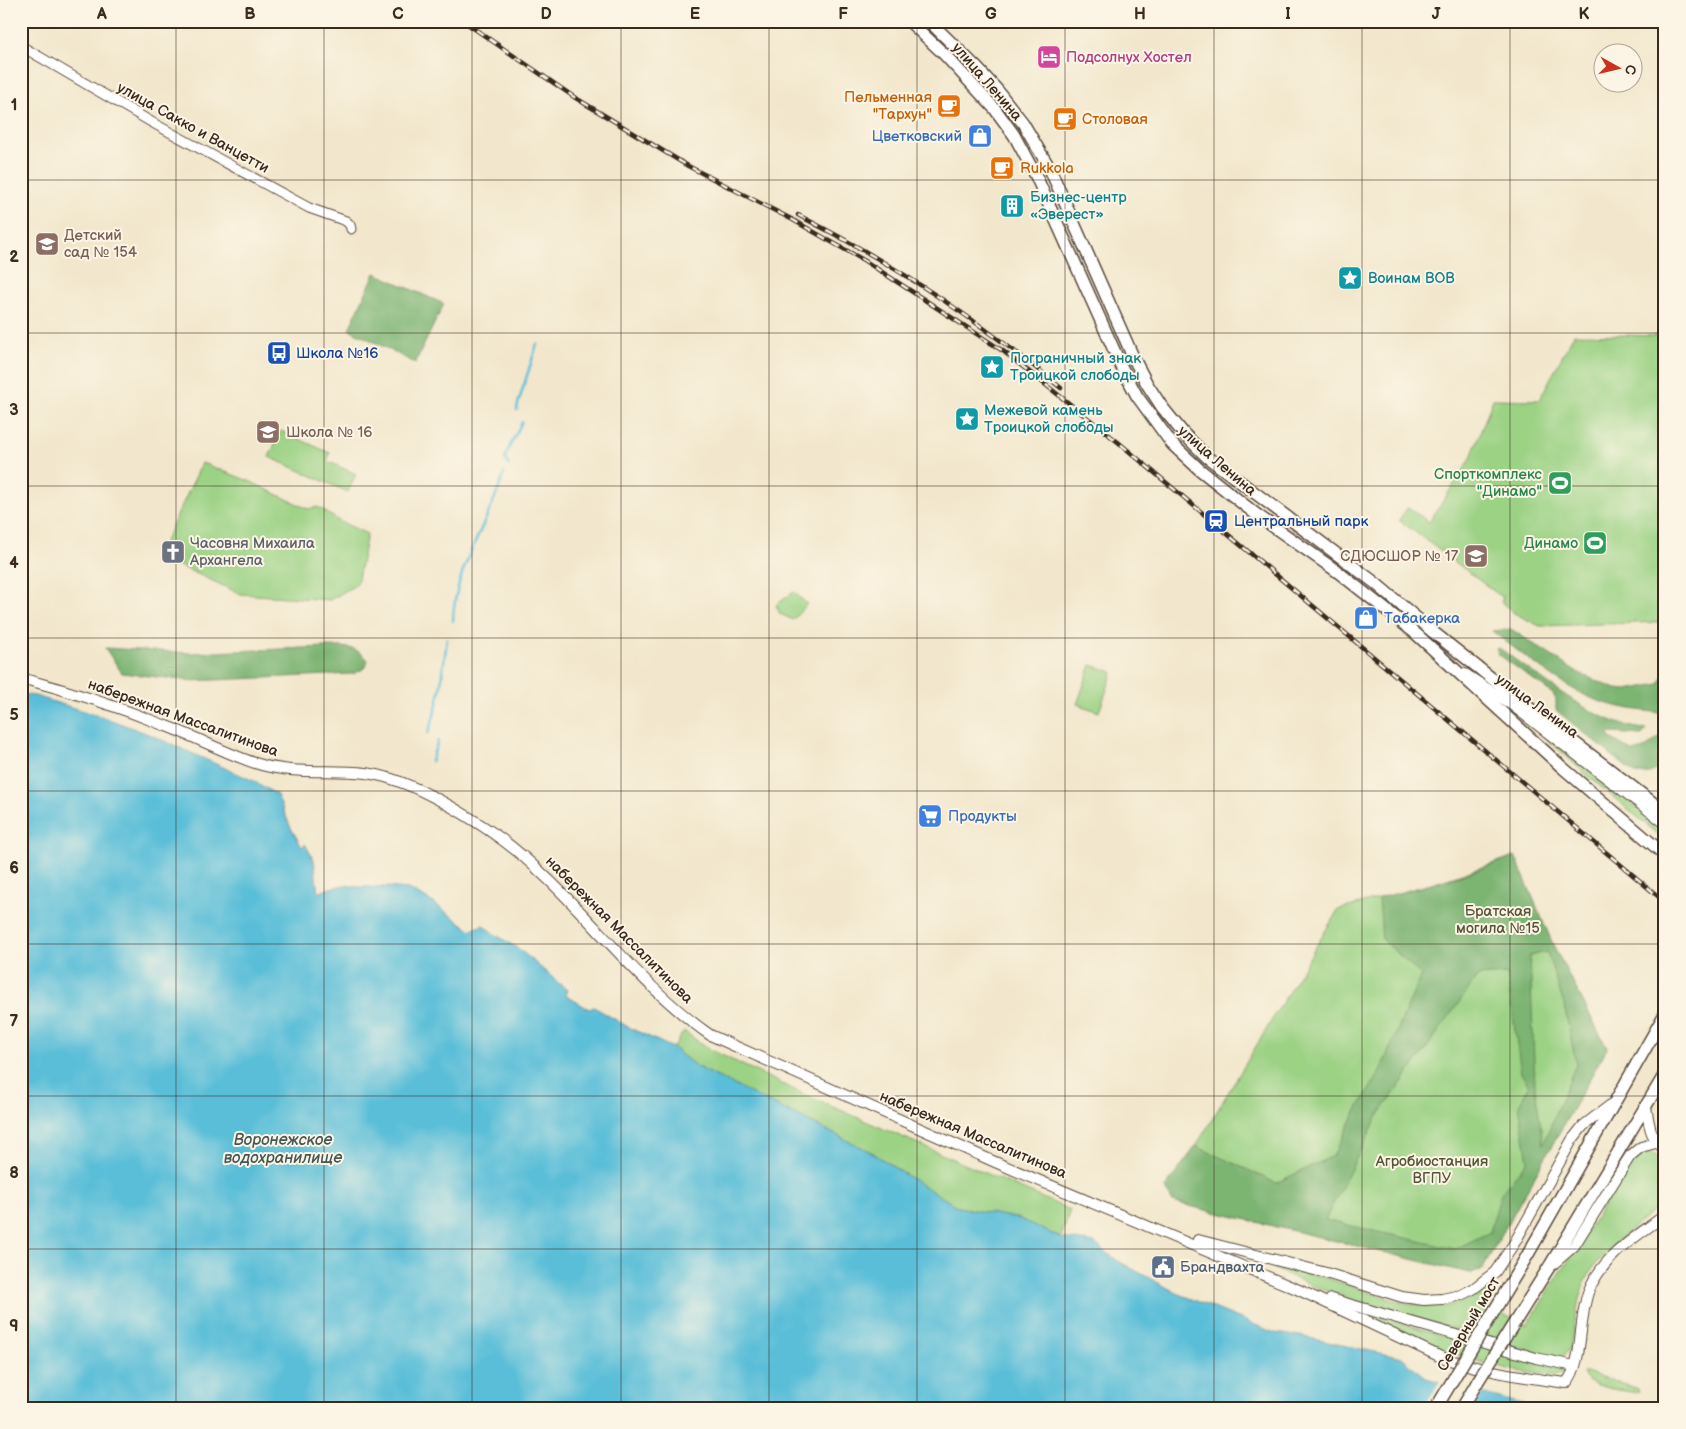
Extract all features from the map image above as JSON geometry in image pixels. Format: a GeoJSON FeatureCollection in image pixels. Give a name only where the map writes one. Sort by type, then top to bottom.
{"type":"FeatureCollection","features":[{"type":"Feature","properties":{"kind":"main road","name":"улица Ленина"},"geometry":{"type":"LineString","coordinates":[[910,21],[944,54],[995,109],[1014,135],[1036,176],[1122,368],[1137,396],[1172,444],[1199,469],[1257,515],[1338,572],[1414,632],[1446,661],[1512,705],[1665,823]]}},
{"type":"Feature","properties":{"kind":"main road","name":"улица Ленина"},"geometry":{"type":"LineString","coordinates":[[929,21],[982,73],[1023,123],[1050,169],[1134,359],[1162,407],[1183,433],[1207,457],[1374,582],[1519,700],[1665,812]]}},
{"type":"Feature","properties":{"kind":"main road"},"geometry":{"type":"LineString","coordinates":[[1414,632],[1421,622]]}},
{"type":"Feature","properties":{"kind":"main road"},"geometry":{"type":"LineString","coordinates":[[1446,661],[1563,768],[1665,855]]}},
{"type":"Feature","properties":{"kind":"main road","name":"набережная Массалитинова"},"geometry":{"type":"LineString","coordinates":[[21,678],[111,705],[270,768],[367,773],[408,785],[451,807],[493,833],[526,860],[563,894],[651,986],[688,1020],[710,1035],[995,1162],[1163,1231],[1299,1290],[1442,1357],[1479,1369],[1566,1383],[1571,1376],[1574,1366],[1536,1358],[1299,1290]]}},
{"type":"Feature","properties":{"kind":"main road","name":"Северный мост"},"geometry":{"type":"LineString","coordinates":[[1436,1408],[1527,1256],[1664,1014]]}},
{"type":"Feature","properties":{"kind":"main road"},"geometry":{"type":"LineString","coordinates":[[1462,1408],[1665,1074]]}},
{"type":"Feature","properties":{"kind":"main road"},"geometry":{"type":"LineString","coordinates":[[1163,1231],[1326,1273],[1402,1296],[1424,1300],[1461,1295],[1473,1289],[1495,1272],[1515,1242],[1572,1140],[1583,1126],[1604,1111],[1614,1101]]}},
{"type":"Feature","properties":{"kind":"main road"},"geometry":{"type":"LineString","coordinates":[[1646,1107],[1652,1134],[1660,1146]]}},
{"type":"Feature","properties":{"kind":"main road"},"geometry":{"type":"LineString","coordinates":[[1549,1267],[1574,1246],[1630,1156],[1641,1147],[1660,1146]]}},
{"type":"Feature","properties":{"kind":"main road"},"geometry":{"type":"LineString","coordinates":[[1574,1366],[1584,1308],[1589,1290],[1597,1276],[1613,1255],[1629,1240],[1665,1215]]}},
{"type":"Feature","properties":{"kind":"street","name":"улица Сакко и Ванцетти"},"geometry":{"type":"LineString","coordinates":[[21,46],[152,123],[308,208],[346,221],[352,229]]}},
{"type":"Feature","properties":{"kind":"green space"},"geometry":{"type":"Polygon","coordinates":[[[375,273],[444,304],[415,363],[349,329],[375,273]]]}},
{"type":"Feature","properties":{"kind":"green space","name":"Спорткомплекс \"Динамо\""},"geometry":{"type":"Polygon","coordinates":[[[1574,334],[1665,336],[1665,622],[1540,626],[1514,613],[1501,602],[1503,598],[1399,520],[1408,507],[1429,522],[1470,460],[1493,399],[1539,400],[1574,334]]]}},
{"type":"Feature","properties":{"kind":"green space"},"geometry":{"type":"Polygon","coordinates":[[[281,431],[330,453],[327,461],[356,474],[348,492],[269,457],[281,431]]]}},
{"type":"Feature","properties":{"kind":"green space"},"geometry":{"type":"Polygon","coordinates":[[[202,463],[249,481],[308,509],[318,507],[339,521],[367,534],[357,584],[330,600],[241,594],[158,556],[202,463]]]}},
{"type":"Feature","properties":{"kind":"green space"},"geometry":{"type":"Polygon","coordinates":[[[794,592],[807,604],[793,620],[780,614],[776,605],[794,592]]]}},
{"type":"Feature","properties":{"kind":"green space"},"geometry":{"type":"Polygon","coordinates":[[[1511,629],[1576,672],[1616,689],[1627,690],[1659,684],[1665,674],[1665,713],[1620,707],[1602,702],[1566,685],[1492,631],[1511,629]]]}},
{"type":"Feature","properties":{"kind":"green space"},"geometry":{"type":"Polygon","coordinates":[[[325,647],[354,649],[368,660],[365,668],[353,674],[192,681],[122,673],[105,648],[191,653],[325,647]]]}},
{"type":"Feature","properties":{"kind":"green space"},"geometry":{"type":"Polygon","coordinates":[[[1499,648],[1550,685],[1588,709],[1626,726],[1647,730],[1642,735],[1609,734],[1609,737],[1633,752],[1644,749],[1665,733],[1665,765],[1651,772],[1635,774],[1556,710],[1556,699],[1552,693],[1498,654],[1496,649],[1499,648]]]}},
{"type":"Feature","properties":{"kind":"green space"},"geometry":{"type":"Polygon","coordinates":[[[1091,665],[1113,672],[1099,712],[1077,704],[1091,665]]]}},
{"type":"Feature","properties":{"kind":"green space"},"geometry":{"type":"Polygon","coordinates":[[[1542,734],[1665,831],[1665,840],[1581,770],[1542,734]]]}},
{"type":"Feature","properties":{"kind":"green space"},"geometry":{"type":"Polygon","coordinates":[[[1515,856],[1551,941],[1607,1048],[1481,1271],[1470,1273],[1173,1202],[1165,1188],[1196,1146],[1338,910],[1438,882],[1515,856]]]}},
{"type":"Feature","properties":{"kind":"green space","name":"Братская могила №15"},"geometry":{"type":"Polygon","coordinates":[[[1515,856],[1555,949],[1607,1048],[1481,1271],[1470,1273],[1173,1202],[1165,1188],[1196,1146],[1276,1183],[1333,1156],[1358,1108],[1379,1074],[1421,975],[1382,939],[1379,898],[1451,879],[1515,856]],[[1547,952],[1530,956],[1535,1087],[1543,1144],[1576,1064],[1564,1005],[1547,952]],[[1507,974],[1478,976],[1378,1116],[1325,1220],[1455,1249],[1490,1232],[1501,1193],[1528,1161],[1519,1105],[1529,1086],[1521,1073],[1507,974]]]}},
{"type":"Feature","properties":{"kind":"green space"},"geometry":{"type":"Polygon","coordinates":[[[684,1031],[707,1048],[799,1092],[1070,1210],[1061,1238],[1020,1219],[958,1207],[873,1153],[697,1067],[673,1048],[684,1031]]]}},
{"type":"Feature","properties":{"kind":"green space"},"geometry":{"type":"Polygon","coordinates":[[[1647,1152],[1657,1156],[1665,1165],[1665,1197],[1659,1206],[1617,1241],[1593,1267],[1579,1299],[1570,1349],[1563,1356],[1552,1357],[1346,1298],[1275,1269],[1275,1266],[1315,1275],[1406,1303],[1424,1306],[1458,1303],[1475,1296],[1495,1279],[1482,1305],[1527,1325],[1616,1186],[1630,1160],[1639,1153],[1647,1152]]]}},
{"type":"Feature","properties":{"kind":"green space"},"geometry":{"type":"Polygon","coordinates":[[[1356,1310],[1564,1370],[1566,1373],[1556,1376],[1516,1371],[1446,1353],[1355,1312],[1356,1310]]]}},
{"type":"Feature","properties":{"kind":"green space"},"geometry":{"type":"Polygon","coordinates":[[[1583,1373],[1589,1373],[1638,1389],[1639,1391],[1637,1393],[1597,1385],[1585,1378],[1583,1373]]]}},
{"type":"Feature","properties":{"kind":"water","name":"Воронежское водохранилище"},"geometry":{"type":"Polygon","coordinates":[[[21,694],[35,696],[106,718],[151,735],[254,781],[277,795],[291,828],[302,847],[305,844],[314,860],[318,893],[330,888],[346,885],[408,889],[429,900],[471,930],[483,925],[519,949],[567,990],[565,995],[589,1009],[594,1007],[630,1028],[673,1048],[697,1067],[873,1153],[958,1207],[1020,1219],[1061,1238],[1094,1243],[1118,1261],[1177,1293],[1275,1333],[1300,1336],[1403,1358],[1426,1378],[1537,1408],[21,1408],[21,694]]]}},
{"type":"Feature","properties":{"kind":"pier"},"geometry":{"type":"Polygon","coordinates":[[[1441,1379],[1484,1391],[1473,1408],[1424,1408],[1441,1379]]]}},
{"type":"Feature","properties":{"kind":"waterway"},"geometry":{"type":"LineString","coordinates":[[517,410],[537,344]]}},
{"type":"Feature","properties":{"kind":"waterway"},"geometry":{"type":"LineString","coordinates":[[509,465],[505,459],[506,454],[522,422]]}},
{"type":"Feature","properties":{"kind":"waterway"},"geometry":{"type":"LineString","coordinates":[[453,621],[459,582],[498,492],[504,473]]}},
{"type":"Feature","properties":{"kind":"waterway"},"geometry":{"type":"LineString","coordinates":[[428,733],[438,699],[447,639]]}},
{"type":"Feature","properties":{"kind":"waterway"},"geometry":{"type":"LineString","coordinates":[[431,761],[438,741]]}},
{"type":"Feature","properties":{"kind":"railway"},"geometry":{"type":"LineString","coordinates":[[463,21],[574,97],[688,166],[793,220],[865,261],[1003,351],[1118,442],[1665,902]]}},
{"type":"Feature","properties":{"kind":"railway"},"geometry":{"type":"LineString","coordinates":[[798,215],[867,252],[934,294],[999,339],[1061,388]]}},
{"type":"Feature","properties":{"kind":"place","name":"Подсолнух Хостел"},"geometry":{"type":"Point","coordinates":[1049,57]}},
{"type":"Feature","properties":{"kind":"place","name":"Пельменная \"Тархун\""},"geometry":{"type":"Point","coordinates":[949,106]}},
{"type":"Feature","properties":{"kind":"place","name":"Столовая"},"geometry":{"type":"Point","coordinates":[1065,119]}},
{"type":"Feature","properties":{"kind":"place","name":"Цветковский"},"geometry":{"type":"Point","coordinates":[980,136]}},
{"type":"Feature","properties":{"kind":"place","name":"Rukkola"},"geometry":{"type":"Point","coordinates":[1002,168]}},
{"type":"Feature","properties":{"kind":"place","name":"Бизнес-центр «Эверест»"},"geometry":{"type":"Point","coordinates":[1012,206]}},
{"type":"Feature","properties":{"kind":"place","name":"Детский сад № 154"},"geometry":{"type":"Point","coordinates":[47,244]}},
{"type":"Feature","properties":{"kind":"place","name":"Воинам ВОВ"},"geometry":{"type":"Point","coordinates":[1350,278]}},
{"type":"Feature","properties":{"kind":"place","name":"Школа №16"},"geometry":{"type":"Point","coordinates":[279,353]}},
{"type":"Feature","properties":{"kind":"place","name":"Пограничный знак Троицкой слободы"},"geometry":{"type":"Point","coordinates":[992,367]}},
{"type":"Feature","properties":{"kind":"place","name":"Межевой камень Троицкой слободы"},"geometry":{"type":"Point","coordinates":[967,419]}},
{"type":"Feature","properties":{"kind":"place","name":"Школа № 16"},"geometry":{"type":"Point","coordinates":[268,432]}},
{"type":"Feature","properties":{"kind":"place","name":"Спорткомплекс \"Динамо\""},"geometry":{"type":"Point","coordinates":[1560,483]}},
{"type":"Feature","properties":{"kind":"place","name":"Центральный парк"},"geometry":{"type":"Point","coordinates":[1216,521]}},
{"type":"Feature","properties":{"kind":"place","name":"Динамо"},"geometry":{"type":"Point","coordinates":[1595,543]}},
{"type":"Feature","properties":{"kind":"place","name":"Часовня Михаила Архангела"},"geometry":{"type":"Point","coordinates":[173,552]}},
{"type":"Feature","properties":{"kind":"place","name":"СДЮСШОР № 17"},"geometry":{"type":"Point","coordinates":[1476,556]}},
{"type":"Feature","properties":{"kind":"place","name":"Табакерка"},"geometry":{"type":"Point","coordinates":[1366,618]}},
{"type":"Feature","properties":{"kind":"place","name":"Продукты"},"geometry":{"type":"Point","coordinates":[930,816]}},
{"type":"Feature","properties":{"kind":"place","name":"Брандвахта"},"geometry":{"type":"Point","coordinates":[1163,1267]}},
{"type":"Feature","properties":{"kind":"park label","name":"Агробиостанция ВГПУ"},"geometry":{"type":"Point","coordinates":[1432,1170]}}]}
